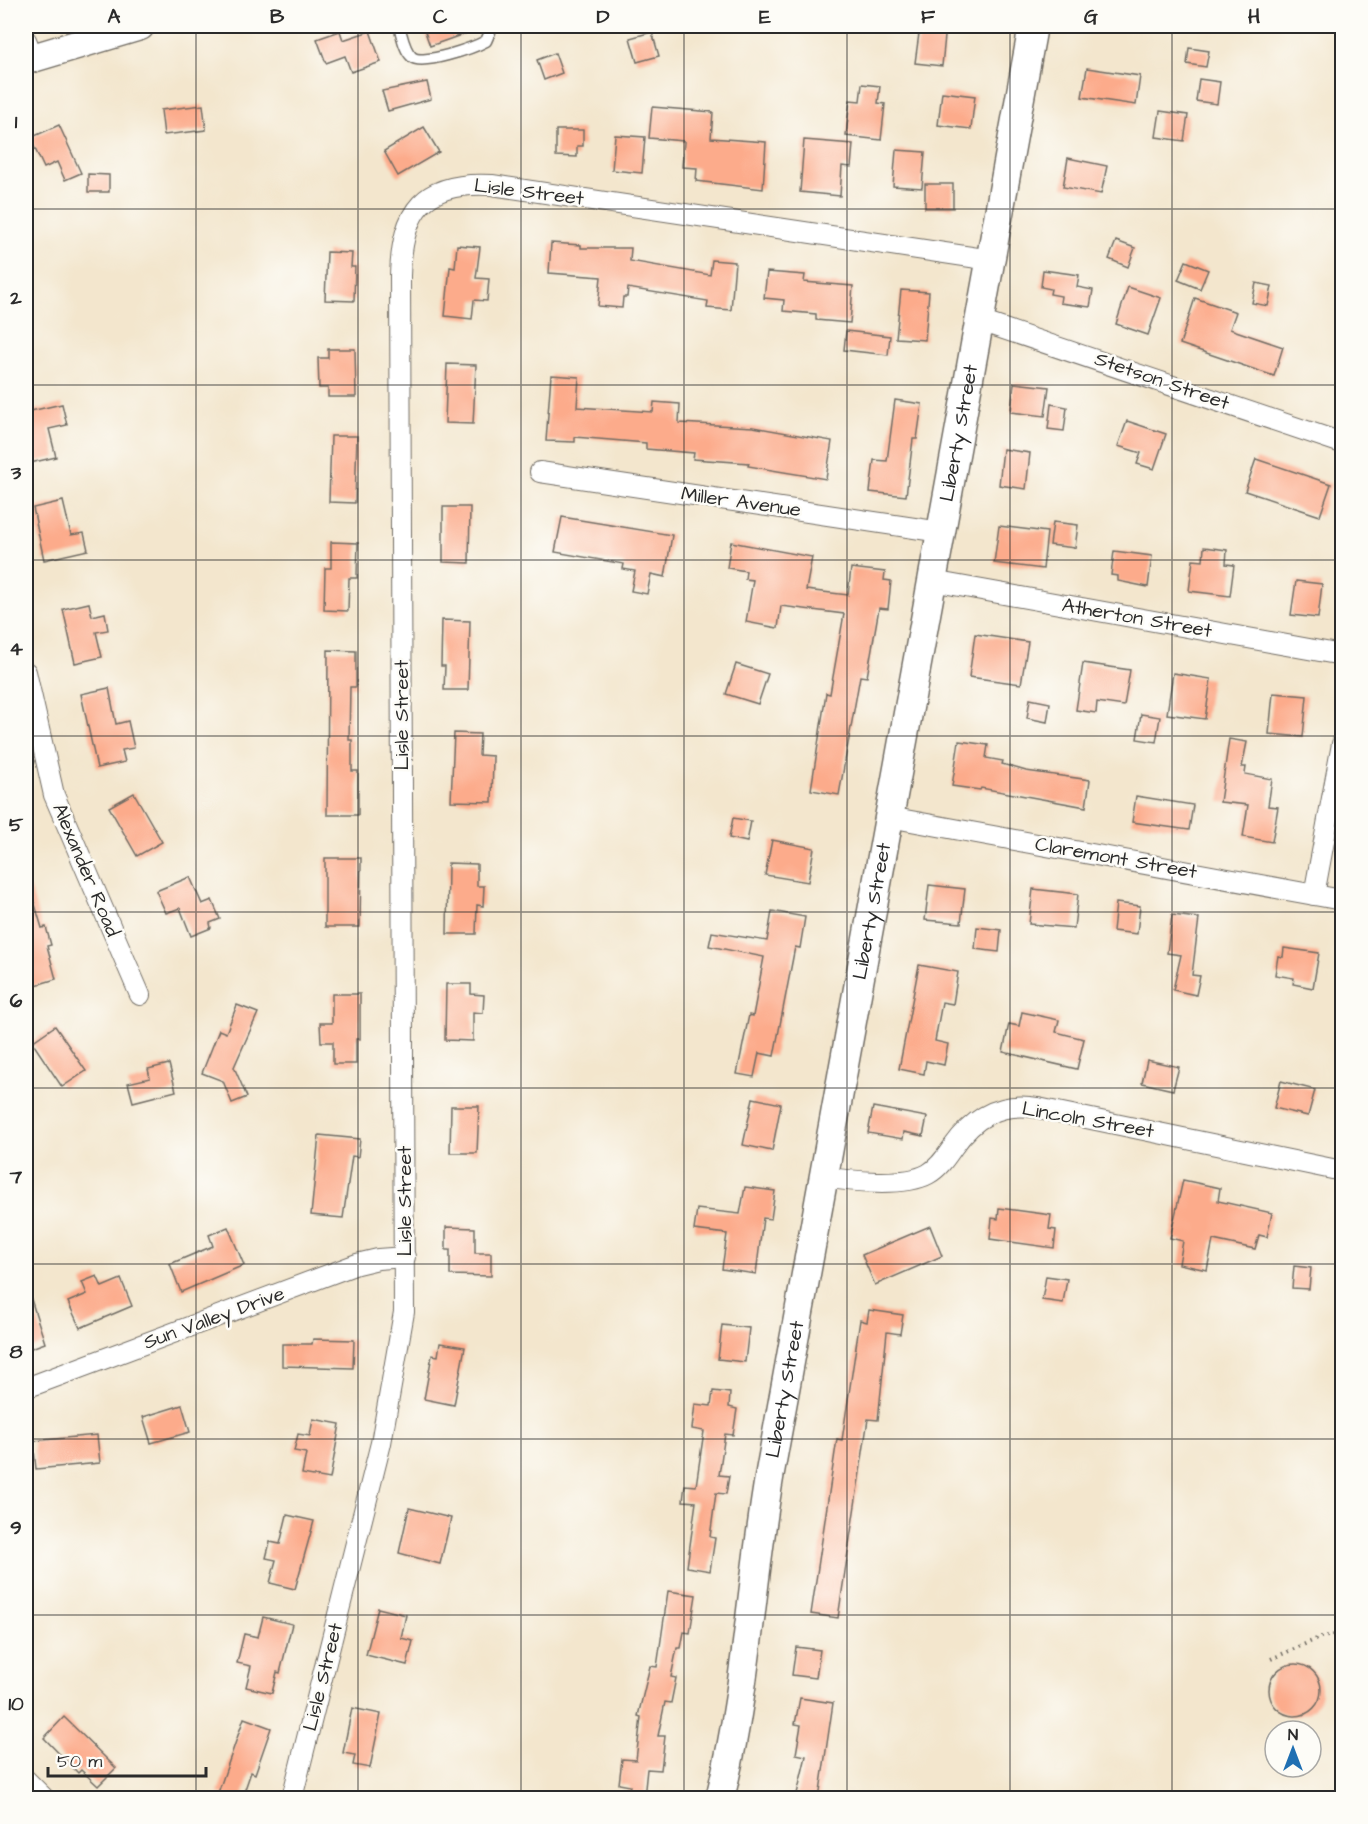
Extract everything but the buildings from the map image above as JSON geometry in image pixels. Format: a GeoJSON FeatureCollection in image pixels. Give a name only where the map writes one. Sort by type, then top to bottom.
{"type":"FeatureCollection","features":[{"type":"Feature","properties":{"kind":"main road"},"geometry":{"type":"LineString","coordinates":[[28,52],[140,26]]}},
{"type":"Feature","properties":{"kind":"main road","name":"Liberty Street"},"geometry":{"type":"LineString","coordinates":[[720,1798],[739,1712],[764,1508],[1033,26]]}},
{"type":"Feature","properties":{"kind":"street","name":"Lisle Street"},"geometry":{"type":"LineString","coordinates":[[292,1798],[386,1422],[404,1312],[400,276],[404,236],[413,215],[426,199],[442,188],[464,184],[492,185],[991,260]]}},
{"type":"Feature","properties":{"kind":"street","name":"Stetson Street"},"geometry":{"type":"LineString","coordinates":[[981,321],[1342,443]]}},
{"type":"Feature","properties":{"kind":"street","name":"Miller Avenue"},"geometry":{"type":"LineString","coordinates":[[540,472],[941,532]]}},
{"type":"Feature","properties":{"kind":"street","name":"Atherton Street"},"geometry":{"type":"LineString","coordinates":[[932,581],[1342,655]]}},
{"type":"Feature","properties":{"kind":"street","name":"Alexander Road"},"geometry":{"type":"LineString","coordinates":[[26,672],[54,795],[140,995]]}},
{"type":"Feature","properties":{"kind":"street"},"geometry":{"type":"LineString","coordinates":[[1314,895],[1342,744]]}},
{"type":"Feature","properties":{"kind":"street","name":"Claremont Street"},"geometry":{"type":"LineString","coordinates":[[889,817],[1342,900]]}},
{"type":"Feature","properties":{"kind":"street","name":"Lincoln Street"},"geometry":{"type":"LineString","coordinates":[[823,1177],[849,1180],[920,1177],[937,1167],[973,1122],[993,1110],[1017,1106],[1038,1108],[1342,1171]]}},
{"type":"Feature","properties":{"kind":"street","name":"Sun Valley Drive"},"geometry":{"type":"LineString","coordinates":[[26,1388],[357,1264],[378,1259],[405,1257]]}},
{"type":"Feature","properties":{"kind":"street"},"geometry":{"type":"LineString","coordinates":[[26,1780],[44,1798]]}},
{"type":"Feature","properties":{"kind":"lane"},"geometry":{"type":"LineString","coordinates":[[399,26],[408,53],[416,59],[427,60],[486,41],[490,32],[489,26]]}},
{"type":"Feature","properties":{"kind":"path"},"geometry":{"type":"LineString","coordinates":[[1271,1659],[1321,1637],[1342,1634]]}}]}
